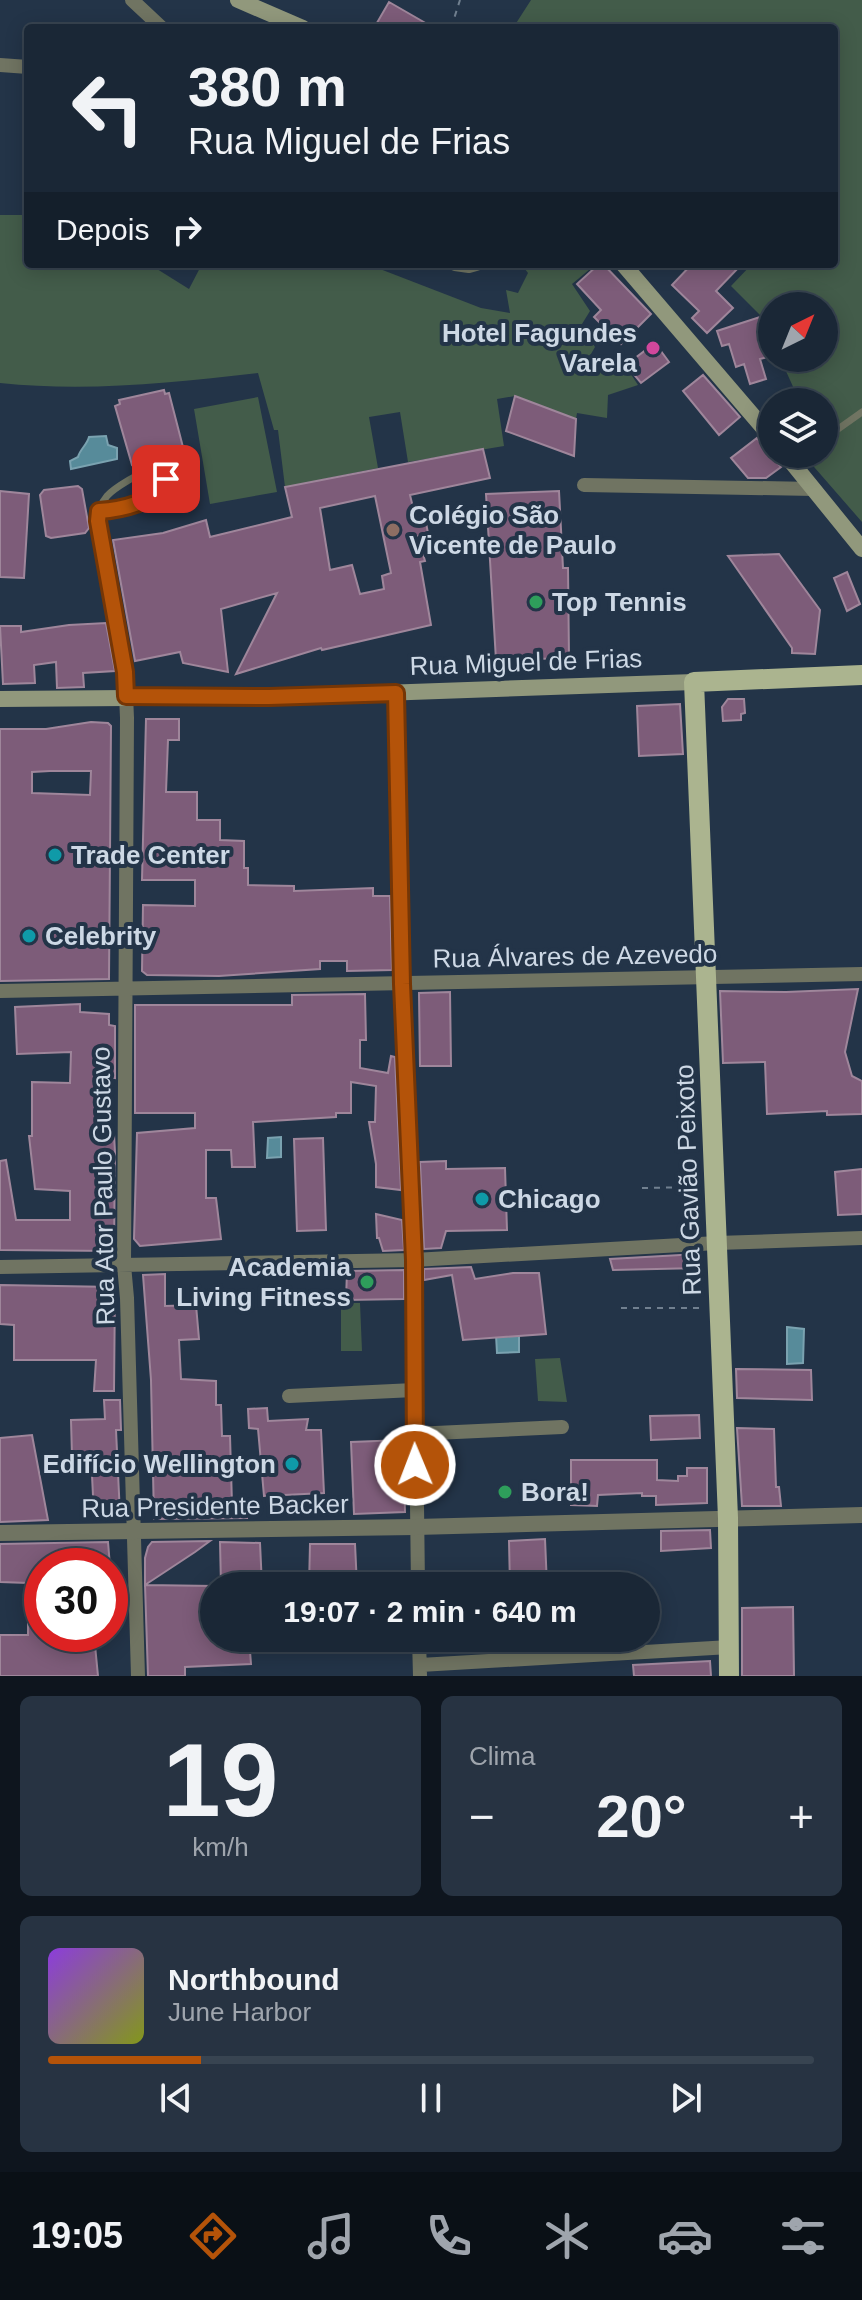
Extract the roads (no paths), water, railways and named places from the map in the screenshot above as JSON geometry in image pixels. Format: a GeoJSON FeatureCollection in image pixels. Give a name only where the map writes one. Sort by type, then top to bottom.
{"type":"FeatureCollection","features":[{"type":"Feature","properties":{"kind":"main road"},"geometry":{"type":"LineString","coordinates":[[238,0],[294,24]]}},
{"type":"Feature","properties":{"kind":"main road"},"geometry":{"type":"LineString","coordinates":[[626,268],[758,422]]}},
{"type":"Feature","properties":{"kind":"main road"},"geometry":{"type":"LineString","coordinates":[[800,468],[862,549]]}},
{"type":"Feature","properties":{"kind":"main road","name":"Rua Miguel de Frias"},"geometry":{"type":"LineString","coordinates":[[0,699],[269,697],[862,675]]}},
{"type":"Feature","properties":{"kind":"main road","name":"Rua Gavião Peixoto"},"geometry":{"type":"LineString","coordinates":[[694,682],[728,1518],[729,1676]]}},
{"type":"Feature","properties":{"kind":"street"},"geometry":{"type":"LineString","coordinates":[[132,0],[158,24]]}},
{"type":"Feature","properties":{"kind":"street"},"geometry":{"type":"LineString","coordinates":[[0,64],[24,67]]}},
{"type":"Feature","properties":{"kind":"street"},"geometry":{"type":"LineString","coordinates":[[584,485],[814,489]]}},
{"type":"Feature","properties":{"kind":"street","name":"Rua Ator Paulo Gustavo"},"geometry":{"type":"LineString","coordinates":[[111,594],[125,672],[126,696],[124,1265],[138,1676]]}},
{"type":"Feature","properties":{"kind":"street"},"geometry":{"type":"LineString","coordinates":[[396,693],[402,984],[414,1260],[418,1572]]}},
{"type":"Feature","properties":{"kind":"street","name":"Rua Álvares de Azevedo"},"geometry":{"type":"LineString","coordinates":[[0,991],[862,974]]}},
{"type":"Feature","properties":{"kind":"street"},"geometry":{"type":"LineString","coordinates":[[0,1267],[414,1260],[862,1238]]}},
{"type":"Feature","properties":{"kind":"street"},"geometry":{"type":"LineString","coordinates":[[289,1396],[414,1390]]}},
{"type":"Feature","properties":{"kind":"street"},"geometry":{"type":"LineString","coordinates":[[414,1434],[562,1427]]}},
{"type":"Feature","properties":{"kind":"street","name":"Rua Presidente Backer"},"geometry":{"type":"LineString","coordinates":[[0,1533],[416,1527],[862,1515]]}},
{"type":"Feature","properties":{"kind":"street"},"geometry":{"type":"LineString","coordinates":[[420,1671],[730,1647]]}},
{"type":"Feature","properties":{"kind":"lane"},"geometry":{"type":"LineString","coordinates":[[838,429],[862,412]]}},
{"type":"Feature","properties":{"kind":"lane"},"geometry":{"type":"LineString","coordinates":[[99,511],[127,508],[159,491],[166,484],[165,475],[157,470],[146,471],[107,495],[99,511],[111,594]]}},
{"type":"Feature","properties":{"kind":"water"},"geometry":{"type":"Polygon","coordinates":[[[106,436],[108,445],[117,448],[117,459],[71,469],[70,461],[78,457],[89,437],[106,436]]]}},
{"type":"Feature","properties":{"kind":"water"},"geometry":{"type":"Polygon","coordinates":[[[281,1137],[281,1157],[267,1158],[268,1138],[281,1137]]]}},
{"type":"Feature","properties":{"kind":"water"},"geometry":{"type":"Polygon","coordinates":[[[787,1327],[804,1329],[803,1363],[787,1364],[787,1327]]]}},
{"type":"Feature","properties":{"kind":"water"},"geometry":{"type":"Polygon","coordinates":[[[519,1333],[519,1352],[497,1353],[496,1335],[519,1333]]]}},
{"type":"Feature","properties":{"kind":"place","name":"Hotel Fagundes Varela"},"geometry":{"type":"Point","coordinates":[653,348]}},
{"type":"Feature","properties":{"kind":"place","name":"Colégio São Vicente de Paulo"},"geometry":{"type":"Point","coordinates":[393,530]}},
{"type":"Feature","properties":{"kind":"place","name":"Top Tennis"},"geometry":{"type":"Point","coordinates":[536,602]}},
{"type":"Feature","properties":{"kind":"place","name":"Trade Center"},"geometry":{"type":"Point","coordinates":[55,855]}},
{"type":"Feature","properties":{"kind":"place","name":"Celebrity"},"geometry":{"type":"Point","coordinates":[29,936]}},
{"type":"Feature","properties":{"kind":"place","name":"Chicago"},"geometry":{"type":"Point","coordinates":[482,1199]}},
{"type":"Feature","properties":{"kind":"place","name":"Academia Living Fitness"},"geometry":{"type":"Point","coordinates":[367,1282]}},
{"type":"Feature","properties":{"kind":"place","name":"Edifício Wellington"},"geometry":{"type":"Point","coordinates":[292,1464]}},
{"type":"Feature","properties":{"kind":"place","name":"Bora!"},"geometry":{"type":"Point","coordinates":[505,1492]}}]}
